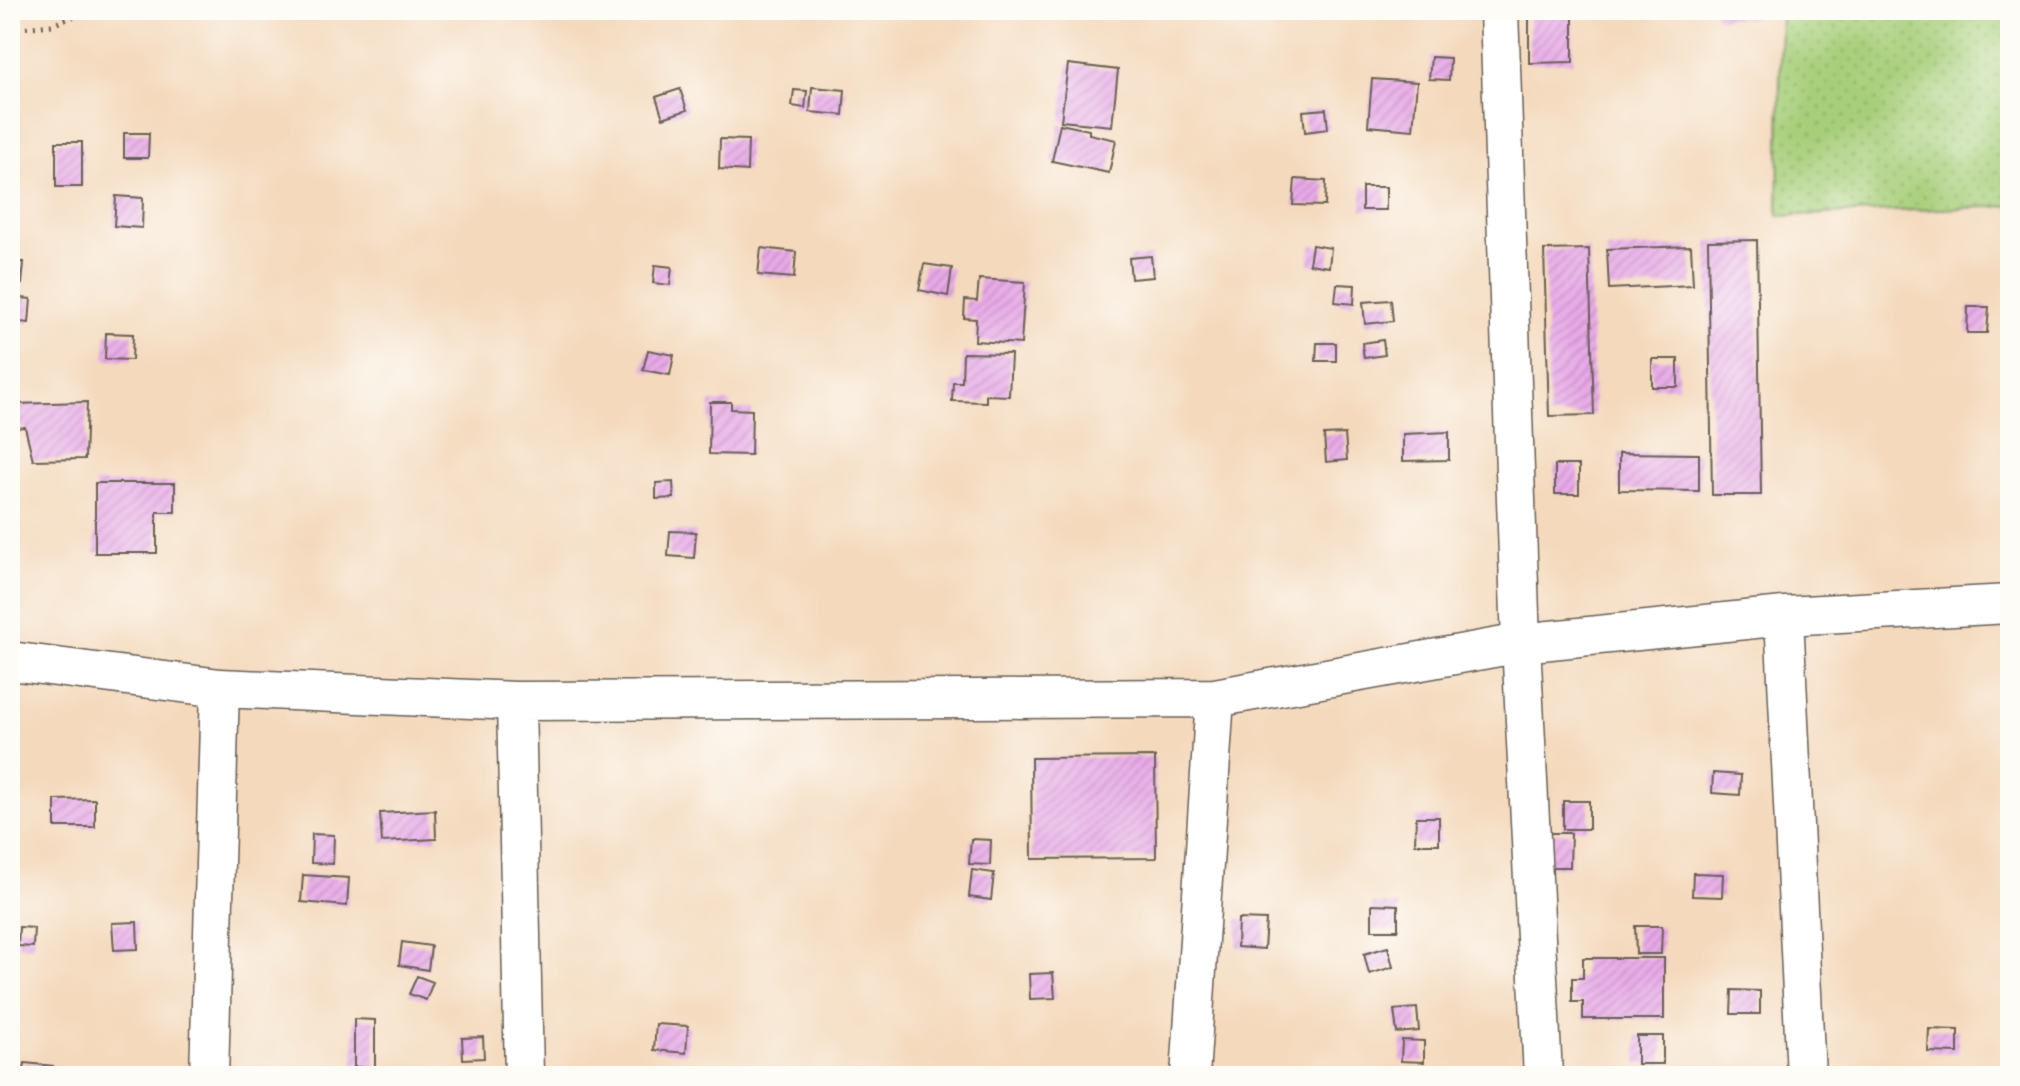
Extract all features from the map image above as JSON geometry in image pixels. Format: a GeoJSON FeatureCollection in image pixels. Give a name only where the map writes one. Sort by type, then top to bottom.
{"type":"FeatureCollection","features":[{"type":"Feature","properties":{"kind":"street"},"geometry":{"type":"LineString","coordinates":[[1499,10],[1521,643],[1543,1076]]}},
{"type":"Feature","properties":{"kind":"street"},"geometry":{"type":"LineString","coordinates":[[10,661],[220,688],[516,701],[1215,698],[1521,643],[1784,616],[2010,604]]}},
{"type":"Feature","properties":{"kind":"street"},"geometry":{"type":"LineString","coordinates":[[1784,616],[1806,1076]]}},
{"type":"Feature","properties":{"kind":"street"},"geometry":{"type":"LineString","coordinates":[[209,1076],[220,688]]}},
{"type":"Feature","properties":{"kind":"street"},"geometry":{"type":"LineString","coordinates":[[1190,1076],[1215,698]]}},
{"type":"Feature","properties":{"kind":"street"},"geometry":{"type":"LineString","coordinates":[[516,701],[524,1076]]}},
{"type":"Feature","properties":{"kind":"path"},"geometry":{"type":"LineString","coordinates":[[10,29],[52,25],[90,10]]}},
{"type":"Feature","properties":{"kind":"green space"},"geometry":{"type":"Polygon","coordinates":[[[1781,10],[2010,10],[2010,206],[1778,216],[1781,10]]]}},
{"type":"Feature","properties":{"kind":"building"},"geometry":{"type":"Polygon","coordinates":[[[1529,10],[1573,10],[1573,62],[1529,63],[1529,10]]]}},
{"type":"Feature","properties":{"kind":"building"},"geometry":{"type":"Polygon","coordinates":[[[1716,10],[1755,10],[1755,18],[1716,18],[1716,10]]]}},
{"type":"Feature","properties":{"kind":"building"},"geometry":{"type":"Polygon","coordinates":[[[1431,57],[1450,58],[1449,80],[1429,79],[1431,57]]]}},
{"type":"Feature","properties":{"kind":"building"},"geometry":{"type":"Polygon","coordinates":[[[1068,64],[1118,70],[1112,126],[1061,121],[1068,64]]]}},
{"type":"Feature","properties":{"kind":"building"},"geometry":{"type":"Polygon","coordinates":[[[1372,79],[1417,82],[1413,130],[1368,126],[1372,79]]]}},
{"type":"Feature","properties":{"kind":"building"},"geometry":{"type":"Polygon","coordinates":[[[812,87],[845,90],[843,115],[810,112],[812,87]]]}},
{"type":"Feature","properties":{"kind":"building"},"geometry":{"type":"Polygon","coordinates":[[[680,89],[687,110],[663,118],[656,97],[680,89]]]}},
{"type":"Feature","properties":{"kind":"building"},"geometry":{"type":"Polygon","coordinates":[[[794,90],[807,91],[805,108],[792,106],[794,90]]]}},
{"type":"Feature","properties":{"kind":"building"},"geometry":{"type":"Polygon","coordinates":[[[1326,109],[1328,129],[1305,132],[1303,111],[1326,109]]]}},
{"type":"Feature","properties":{"kind":"building"},"geometry":{"type":"Polygon","coordinates":[[[1060,124],[1116,140],[1109,173],[1052,161],[1060,124]]]}},
{"type":"Feature","properties":{"kind":"building"},"geometry":{"type":"Polygon","coordinates":[[[124,133],[149,133],[148,158],[124,158],[124,133]]]}},
{"type":"Feature","properties":{"kind":"building"},"geometry":{"type":"Polygon","coordinates":[[[720,139],[748,140],[747,171],[719,169],[720,139]]]}},
{"type":"Feature","properties":{"kind":"building"},"geometry":{"type":"Polygon","coordinates":[[[56,142],[82,142],[82,187],[56,187],[56,142]]]}},
{"type":"Feature","properties":{"kind":"building"},"geometry":{"type":"Polygon","coordinates":[[[1295,179],[1326,181],[1325,206],[1293,205],[1295,179]]]}},
{"type":"Feature","properties":{"kind":"building"},"geometry":{"type":"Polygon","coordinates":[[[1362,187],[1386,187],[1386,210],[1362,210],[1362,187]]]}},
{"type":"Feature","properties":{"kind":"building"},"geometry":{"type":"Polygon","coordinates":[[[116,196],[143,198],[142,228],[114,226],[116,196]]]}},
{"type":"Feature","properties":{"kind":"building"},"geometry":{"type":"Polygon","coordinates":[[[1757,240],[1761,495],[1712,495],[1708,241],[1757,240]]]}},
{"type":"Feature","properties":{"kind":"building"},"geometry":{"type":"Polygon","coordinates":[[[1312,245],[1331,248],[1329,267],[1309,264],[1312,245]]]}},
{"type":"Feature","properties":{"kind":"building"},"geometry":{"type":"Polygon","coordinates":[[[1691,246],[1693,285],[1609,289],[1607,249],[1691,246]]]}},
{"type":"Feature","properties":{"kind":"building"},"geometry":{"type":"Polygon","coordinates":[[[761,248],[796,252],[794,278],[758,275],[761,248]]]}},
{"type":"Feature","properties":{"kind":"building"},"geometry":{"type":"Polygon","coordinates":[[[1589,249],[1594,415],[1549,416],[1544,250],[1589,249]]]}},
{"type":"Feature","properties":{"kind":"building"},"geometry":{"type":"Polygon","coordinates":[[[1151,256],[1153,277],[1131,279],[1129,258],[1151,256]]]}},
{"type":"Feature","properties":{"kind":"building"},"geometry":{"type":"Polygon","coordinates":[[[10,262],[24,262],[22,284],[10,284],[10,262]]]}},
{"type":"Feature","properties":{"kind":"building"},"geometry":{"type":"Polygon","coordinates":[[[924,264],[952,268],[948,296],[919,290],[924,264]]]}},
{"type":"Feature","properties":{"kind":"building"},"geometry":{"type":"Polygon","coordinates":[[[655,265],[672,267],[670,285],[653,283],[655,265]]]}},
{"type":"Feature","properties":{"kind":"building"},"geometry":{"type":"Polygon","coordinates":[[[979,279],[1025,282],[1021,344],[975,341],[976,319],[964,318],[965,300],[977,301],[979,279]]]}},
{"type":"Feature","properties":{"kind":"building"},"geometry":{"type":"Polygon","coordinates":[[[1337,284],[1355,285],[1354,304],[1335,302],[1337,284]]]}},
{"type":"Feature","properties":{"kind":"building"},"geometry":{"type":"Polygon","coordinates":[[[10,297],[31,299],[29,323],[10,321],[10,297]]]}},
{"type":"Feature","properties":{"kind":"building"},"geometry":{"type":"Polygon","coordinates":[[[1391,300],[1393,321],[1365,324],[1363,302],[1391,300]]]}},
{"type":"Feature","properties":{"kind":"building"},"geometry":{"type":"Polygon","coordinates":[[[1968,307],[1989,307],[1987,333],[1967,333],[1968,307]]]}},
{"type":"Feature","properties":{"kind":"building"},"geometry":{"type":"Polygon","coordinates":[[[106,333],[133,334],[132,360],[105,359],[106,333]]]}},
{"type":"Feature","properties":{"kind":"building"},"geometry":{"type":"Polygon","coordinates":[[[1383,340],[1385,355],[1364,358],[1362,343],[1383,340]]]}},
{"type":"Feature","properties":{"kind":"building"},"geometry":{"type":"Polygon","coordinates":[[[1317,343],[1336,343],[1336,361],[1316,361],[1317,343]]]}},
{"type":"Feature","properties":{"kind":"building"},"geometry":{"type":"Polygon","coordinates":[[[648,350],[674,355],[670,375],[643,370],[648,350]]]}},
{"type":"Feature","properties":{"kind":"building"},"geometry":{"type":"Polygon","coordinates":[[[963,353],[1011,354],[1009,396],[986,395],[986,402],[952,401],[953,382],[962,382],[963,353]]]}},
{"type":"Feature","properties":{"kind":"building"},"geometry":{"type":"Polygon","coordinates":[[[1652,359],[1678,359],[1678,387],[1652,387],[1652,359]]]}},
{"type":"Feature","properties":{"kind":"building"},"geometry":{"type":"Polygon","coordinates":[[[87,402],[85,459],[33,460],[25,427],[15,428],[14,404],[87,402]]]}},
{"type":"Feature","properties":{"kind":"building"},"geometry":{"type":"Polygon","coordinates":[[[710,402],[731,402],[731,409],[752,410],[751,455],[709,454],[710,402]]]}},
{"type":"Feature","properties":{"kind":"building"},"geometry":{"type":"Polygon","coordinates":[[[1449,432],[1449,460],[1403,461],[1403,434],[1449,432]]]}},
{"type":"Feature","properties":{"kind":"building"},"geometry":{"type":"Polygon","coordinates":[[[1345,434],[1347,460],[1326,462],[1324,435],[1345,434]]]}},
{"type":"Feature","properties":{"kind":"building"},"geometry":{"type":"Polygon","coordinates":[[[1619,453],[1699,454],[1699,491],[1619,490],[1619,453]]]}},
{"type":"Feature","properties":{"kind":"building"},"geometry":{"type":"Polygon","coordinates":[[[1555,465],[1579,465],[1579,494],[1555,494],[1555,465]]]}},
{"type":"Feature","properties":{"kind":"building"},"geometry":{"type":"Polygon","coordinates":[[[673,482],[674,498],[656,499],[656,483],[673,482]]]}},
{"type":"Feature","properties":{"kind":"building"},"geometry":{"type":"Polygon","coordinates":[[[95,483],[175,483],[175,512],[157,512],[157,553],[95,553],[95,483]]]}},
{"type":"Feature","properties":{"kind":"building"},"geometry":{"type":"Polygon","coordinates":[[[670,531],[696,532],[694,558],[668,556],[670,531]]]}},
{"type":"Feature","properties":{"kind":"building"},"geometry":{"type":"Polygon","coordinates":[[[1155,757],[1156,858],[1032,859],[1031,758],[1155,757]]]}},
{"type":"Feature","properties":{"kind":"building"},"geometry":{"type":"Polygon","coordinates":[[[1713,773],[1741,775],[1740,795],[1712,793],[1713,773]]]}},
{"type":"Feature","properties":{"kind":"building"},"geometry":{"type":"Polygon","coordinates":[[[95,799],[95,827],[55,827],[55,800],[95,799]]]}},
{"type":"Feature","properties":{"kind":"building"},"geometry":{"type":"Polygon","coordinates":[[[1563,801],[1589,801],[1589,829],[1563,829],[1563,801]]]}},
{"type":"Feature","properties":{"kind":"building"},"geometry":{"type":"Polygon","coordinates":[[[435,810],[436,839],[382,842],[380,813],[435,810]]]}},
{"type":"Feature","properties":{"kind":"building"},"geometry":{"type":"Polygon","coordinates":[[[1416,817],[1439,817],[1439,844],[1415,844],[1416,817]]]}},
{"type":"Feature","properties":{"kind":"building"},"geometry":{"type":"Polygon","coordinates":[[[1550,833],[1571,833],[1570,867],[1549,867],[1550,833]]]}},
{"type":"Feature","properties":{"kind":"building"},"geometry":{"type":"Polygon","coordinates":[[[312,834],[334,835],[333,864],[311,863],[312,834]]]}},
{"type":"Feature","properties":{"kind":"building"},"geometry":{"type":"Polygon","coordinates":[[[971,839],[991,840],[990,865],[969,864],[971,839]]]}},
{"type":"Feature","properties":{"kind":"building"},"geometry":{"type":"Polygon","coordinates":[[[972,870],[994,873],[991,900],[969,897],[972,870]]]}},
{"type":"Feature","properties":{"kind":"building"},"geometry":{"type":"Polygon","coordinates":[[[1693,873],[1723,874],[1722,897],[1692,896],[1693,873]]]}},
{"type":"Feature","properties":{"kind":"building"},"geometry":{"type":"Polygon","coordinates":[[[303,875],[349,878],[347,906],[301,902],[303,875]]]}},
{"type":"Feature","properties":{"kind":"building"},"geometry":{"type":"Polygon","coordinates":[[[1372,904],[1398,905],[1398,930],[1372,930],[1372,904]]]}},
{"type":"Feature","properties":{"kind":"building"},"geometry":{"type":"Polygon","coordinates":[[[1238,919],[1266,920],[1264,949],[1237,947],[1238,919]]]}},
{"type":"Feature","properties":{"kind":"building"},"geometry":{"type":"Polygon","coordinates":[[[137,922],[138,949],[114,950],[112,923],[137,922]]]}},
{"type":"Feature","properties":{"kind":"building"},"geometry":{"type":"Polygon","coordinates":[[[1635,926],[1662,926],[1661,954],[1636,954],[1635,926]]]}},
{"type":"Feature","properties":{"kind":"building"},"geometry":{"type":"Polygon","coordinates":[[[19,927],[34,928],[33,947],[18,946],[19,927]]]}},
{"type":"Feature","properties":{"kind":"building"},"geometry":{"type":"Polygon","coordinates":[[[402,942],[431,946],[428,970],[399,965],[402,942]]]}},
{"type":"Feature","properties":{"kind":"building"},"geometry":{"type":"Polygon","coordinates":[[[1388,947],[1393,967],[1369,974],[1364,954],[1388,947]]]}},
{"type":"Feature","properties":{"kind":"building"},"geometry":{"type":"Polygon","coordinates":[[[1583,958],[1664,958],[1664,1019],[1583,1019],[1583,1002],[1572,1002],[1572,978],[1583,978],[1583,958]]]}},
{"type":"Feature","properties":{"kind":"building"},"geometry":{"type":"Polygon","coordinates":[[[1053,973],[1055,998],[1030,999],[1029,974],[1053,973]]]}},
{"type":"Feature","properties":{"kind":"building"},"geometry":{"type":"Polygon","coordinates":[[[417,976],[433,982],[426,1000],[409,994],[417,976]]]}},
{"type":"Feature","properties":{"kind":"building"},"geometry":{"type":"Polygon","coordinates":[[[1732,990],[1760,991],[1760,1014],[1731,1014],[1732,990]]]}},
{"type":"Feature","properties":{"kind":"building"},"geometry":{"type":"Polygon","coordinates":[[[1417,1008],[1419,1031],[1397,1033],[1394,1010],[1417,1008]]]}},
{"type":"Feature","properties":{"kind":"building"},"geometry":{"type":"Polygon","coordinates":[[[354,1019],[375,1020],[375,1067],[354,1067],[354,1019]]]}},
{"type":"Feature","properties":{"kind":"building"},"geometry":{"type":"Polygon","coordinates":[[[656,1024],[688,1026],[686,1053],[654,1050],[656,1024]]]}},
{"type":"Feature","properties":{"kind":"building"},"geometry":{"type":"Polygon","coordinates":[[[1929,1029],[1958,1030],[1958,1053],[1928,1052],[1929,1029]]]}},
{"type":"Feature","properties":{"kind":"building"},"geometry":{"type":"Polygon","coordinates":[[[1637,1036],[1663,1036],[1663,1064],[1637,1064],[1637,1036]]]}},
{"type":"Feature","properties":{"kind":"building"},"geometry":{"type":"Polygon","coordinates":[[[483,1037],[484,1058],[463,1059],[462,1038],[483,1037]]]}},
{"type":"Feature","properties":{"kind":"building"},"geometry":{"type":"Polygon","coordinates":[[[1402,1040],[1424,1041],[1424,1062],[1401,1061],[1402,1040]]]}},
{"type":"Feature","properties":{"kind":"building"},"geometry":{"type":"Polygon","coordinates":[[[25,1063],[53,1066],[52,1076],[23,1076],[25,1063]]]}},
{"type":"Feature","properties":{"kind":"building"},"geometry":{"type":"Polygon","coordinates":[[[102,1067],[125,1068],[124,1076],[101,1076],[102,1067]]]}},
{"type":"Feature","properties":{"kind":"building"},"geometry":{"type":"Polygon","coordinates":[[[432,1072],[452,1072],[452,1076],[432,1076],[432,1072]]]}}]}
